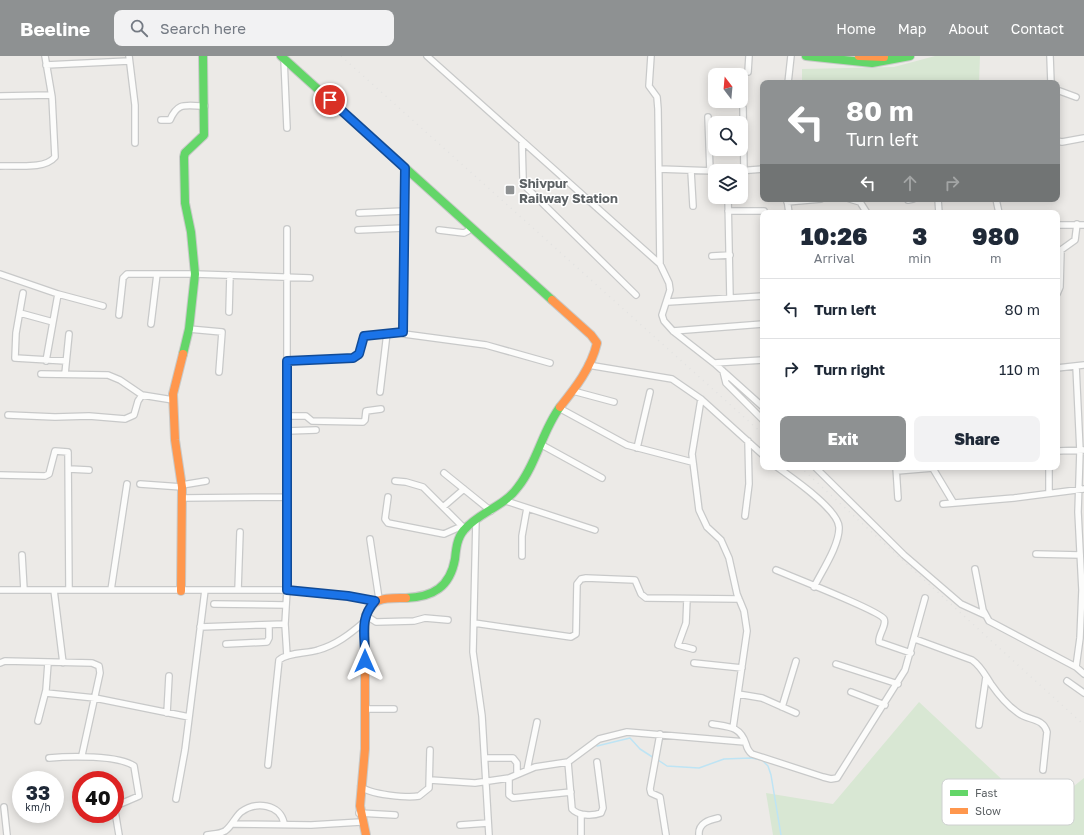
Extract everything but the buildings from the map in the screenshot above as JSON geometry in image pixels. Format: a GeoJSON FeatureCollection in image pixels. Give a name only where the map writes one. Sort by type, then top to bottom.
{"type":"FeatureCollection","features":[{"type":"Feature","properties":{"kind":"street"},"geometry":{"type":"LineString","coordinates":[[0,166],[37,165],[51,161],[55,157],[51,95],[45,56]]}},
{"type":"Feature","properties":{"kind":"street"},"geometry":{"type":"LineString","coordinates":[[181,591],[182,486],[172,400],[189,329],[194,274],[191,232],[185,203],[184,157],[204,135],[205,106],[203,56]]}},
{"type":"Feature","properties":{"kind":"street"},"geometry":{"type":"LineString","coordinates":[[427,56],[660,264],[670,283],[668,302],[663,319],[673,331],[714,363],[760,404]]}},
{"type":"Feature","properties":{"kind":"street"},"geometry":{"type":"LineString","coordinates":[[651,56],[649,86],[657,101],[660,264]]}},
{"type":"Feature","properties":{"kind":"street"},"geometry":{"type":"LineString","coordinates":[[748,72],[749,56]]}},
{"type":"Feature","properties":{"kind":"street"},"geometry":{"type":"LineString","coordinates":[[788,80],[791,56]]}},
{"type":"Feature","properties":{"kind":"street"},"geometry":{"type":"LineString","coordinates":[[806,56],[872,63],[910,56]]}},
{"type":"Feature","properties":{"kind":"street"},"geometry":{"type":"LineString","coordinates":[[860,56],[890,56]]}},
{"type":"Feature","properties":{"kind":"street"},"geometry":{"type":"LineString","coordinates":[[1050,56],[1051,80]]}},
{"type":"Feature","properties":{"kind":"street"},"geometry":{"type":"LineString","coordinates":[[282,57],[287,128]]}},
{"type":"Feature","properties":{"kind":"street"},"geometry":{"type":"LineString","coordinates":[[282,57],[595,340],[596,348],[588,365],[573,392],[559,408],[542,444],[518,486],[506,501],[463,527],[444,534],[388,523],[385,519],[388,497]]}},
{"type":"Feature","properties":{"kind":"street"},"geometry":{"type":"LineString","coordinates":[[46,65],[129,58],[136,105],[135,143]]}},
{"type":"Feature","properties":{"kind":"street"},"geometry":{"type":"LineString","coordinates":[[1060,91],[1076,97]]}},
{"type":"Feature","properties":{"kind":"street"},"geometry":{"type":"LineString","coordinates":[[0,96],[51,95]]}},
{"type":"Feature","properties":{"kind":"street"},"geometry":{"type":"LineString","coordinates":[[161,120],[170,120],[174,111],[181,106],[205,106]]}},
{"type":"Feature","properties":{"kind":"street"},"geometry":{"type":"LineString","coordinates":[[743,108],[744,164]]}},
{"type":"Feature","properties":{"kind":"street"},"geometry":{"type":"LineString","coordinates":[[1060,142],[1084,138]]}},
{"type":"Feature","properties":{"kind":"street"},"geometry":{"type":"LineString","coordinates":[[522,141],[523,178],[526,187],[636,295]]}},
{"type":"Feature","properties":{"kind":"street"},"geometry":{"type":"LineString","coordinates":[[403,332],[405,168]]}},
{"type":"Feature","properties":{"kind":"street"},"geometry":{"type":"LineString","coordinates":[[659,169],[708,171]]}},
{"type":"Feature","properties":{"kind":"street"},"geometry":{"type":"LineString","coordinates":[[748,170],[760,169]]}},
{"type":"Feature","properties":{"kind":"street"},"geometry":{"type":"LineString","coordinates":[[691,171],[694,206]]}},
{"type":"Feature","properties":{"kind":"street"},"geometry":{"type":"LineString","coordinates":[[728,204],[730,298]]}},
{"type":"Feature","properties":{"kind":"street"},"geometry":{"type":"LineString","coordinates":[[359,213],[404,211]]}},
{"type":"Feature","properties":{"kind":"street"},"geometry":{"type":"LineString","coordinates":[[728,211],[760,211]]}},
{"type":"Feature","properties":{"kind":"street"},"geometry":{"type":"LineString","coordinates":[[1060,287],[1061,250],[1075,240],[1077,224]]}},
{"type":"Feature","properties":{"kind":"street"},"geometry":{"type":"LineString","coordinates":[[1060,225],[1084,225]]}},
{"type":"Feature","properties":{"kind":"street"},"geometry":{"type":"LineString","coordinates":[[439,230],[464,233],[468,232],[470,226]]}},
{"type":"Feature","properties":{"kind":"street"},"geometry":{"type":"LineString","coordinates":[[287,228],[287,590],[285,624],[287,656]]}},
{"type":"Feature","properties":{"kind":"street"},"geometry":{"type":"LineString","coordinates":[[358,230],[404,228]]}},
{"type":"Feature","properties":{"kind":"street"},"geometry":{"type":"LineString","coordinates":[[712,256],[730,255]]}},
{"type":"Feature","properties":{"kind":"street"},"geometry":{"type":"LineString","coordinates":[[0,274],[58,294],[103,306]]}},
{"type":"Feature","properties":{"kind":"street"},"geometry":{"type":"LineString","coordinates":[[119,316],[124,276],[127,274],[194,274],[310,278]]}},
{"type":"Feature","properties":{"kind":"street"},"geometry":{"type":"LineString","coordinates":[[151,324],[156,274]]}},
{"type":"Feature","properties":{"kind":"street"},"geometry":{"type":"LineString","coordinates":[[230,275],[230,312]]}},
{"type":"Feature","properties":{"kind":"street"},"geometry":{"type":"LineString","coordinates":[[23,293],[15,358],[66,361]]}},
{"type":"Feature","properties":{"kind":"street"},"geometry":{"type":"LineString","coordinates":[[46,361],[58,294]]}},
{"type":"Feature","properties":{"kind":"street"},"geometry":{"type":"LineString","coordinates":[[668,302],[760,296]]}},
{"type":"Feature","properties":{"kind":"street"},"geometry":{"type":"LineString","coordinates":[[20,313],[53,322]]}},
{"type":"Feature","properties":{"kind":"street"},"geometry":{"type":"LineString","coordinates":[[673,331],[760,324]]}},
{"type":"Feature","properties":{"kind":"street"},"geometry":{"type":"LineString","coordinates":[[189,329],[222,332],[219,372]]}},
{"type":"Feature","properties":{"kind":"street"},"geometry":{"type":"LineString","coordinates":[[287,361],[353,358],[359,354],[364,336],[403,332],[406,335],[486,345],[550,363]]}},
{"type":"Feature","properties":{"kind":"street"},"geometry":{"type":"LineString","coordinates":[[380,392],[387,333]]}},
{"type":"Feature","properties":{"kind":"street"},"geometry":{"type":"LineString","coordinates":[[64,374],[69,334]]}},
{"type":"Feature","properties":{"kind":"street"},"geometry":{"type":"LineString","coordinates":[[714,363],[760,360]]}},
{"type":"Feature","properties":{"kind":"street"},"geometry":{"type":"LineString","coordinates":[[588,365],[666,376],[701,399],[760,452]]}},
{"type":"Feature","properties":{"kind":"street"},"geometry":{"type":"LineString","coordinates":[[1060,366],[1084,365]]}},
{"type":"Feature","properties":{"kind":"street"},"geometry":{"type":"LineString","coordinates":[[1076,366],[1082,451],[1082,489],[1078,512],[1083,593],[1080,638],[1076,667]]}},
{"type":"Feature","properties":{"kind":"street"},"geometry":{"type":"LineString","coordinates":[[723,371],[726,383],[760,417]]}},
{"type":"Feature","properties":{"kind":"street"},"geometry":{"type":"LineString","coordinates":[[41,374],[108,375],[120,380],[142,395],[172,400]]}},
{"type":"Feature","properties":{"kind":"street"},"geometry":{"type":"LineString","coordinates":[[573,392],[614,402]]}},
{"type":"Feature","properties":{"kind":"street"},"geometry":{"type":"LineString","coordinates":[[637,448],[650,392]]}},
{"type":"Feature","properties":{"kind":"street"},"geometry":{"type":"LineString","coordinates":[[8,415],[55,417],[89,416],[128,419],[134,415],[138,401],[142,395]]}},
{"type":"Feature","properties":{"kind":"street"},"geometry":{"type":"LineString","coordinates":[[701,399],[693,446],[692,462],[699,510],[707,527],[723,545],[744,611],[747,631],[733,728]]}},
{"type":"Feature","properties":{"kind":"street"},"geometry":{"type":"LineString","coordinates":[[559,408],[616,441],[692,462]]}},
{"type":"Feature","properties":{"kind":"street"},"geometry":{"type":"LineString","coordinates":[[287,416],[306,416],[312,421],[363,422],[365,420],[366,411],[381,409]]}},
{"type":"Feature","properties":{"kind":"street"},"geometry":{"type":"LineString","coordinates":[[287,431],[316,430]]}},
{"type":"Feature","properties":{"kind":"street"},"geometry":{"type":"LineString","coordinates":[[745,516],[749,484],[748,441]]}},
{"type":"Feature","properties":{"kind":"street"},"geometry":{"type":"LineString","coordinates":[[542,444],[602,478]]}},
{"type":"Feature","properties":{"kind":"street"},"geometry":{"type":"LineString","coordinates":[[0,475],[47,475],[54,453],[57,451],[68,452],[69,590]]}},
{"type":"Feature","properties":{"kind":"street"},"geometry":{"type":"LineString","coordinates":[[1060,451],[1082,451]]}},
{"type":"Feature","properties":{"kind":"street"},"geometry":{"type":"LineString","coordinates":[[69,469],[89,470]]}},
{"type":"Feature","properties":{"kind":"street"},"geometry":{"type":"LineString","coordinates":[[781,470],[827,508],[838,522],[838,534],[830,556],[814,586]]}},
{"type":"Feature","properties":{"kind":"street"},"geometry":{"type":"LineString","coordinates":[[818,470],[904,555],[961,604],[985,615]]}},
{"type":"Feature","properties":{"kind":"street"},"geometry":{"type":"LineString","coordinates":[[897,470],[898,498]]}},
{"type":"Feature","properties":{"kind":"street"},"geometry":{"type":"LineString","coordinates":[[934,470],[953,502]]}},
{"type":"Feature","properties":{"kind":"street"},"geometry":{"type":"LineString","coordinates":[[1049,470],[1049,493]]}},
{"type":"Feature","properties":{"kind":"street"},"geometry":{"type":"LineString","coordinates":[[444,473],[491,511]]}},
{"type":"Feature","properties":{"kind":"street"},"geometry":{"type":"LineString","coordinates":[[140,484],[182,486],[206,481]]}},
{"type":"Feature","properties":{"kind":"street"},"geometry":{"type":"LineString","coordinates":[[395,481],[406,482],[423,487],[463,527]]}},
{"type":"Feature","properties":{"kind":"street"},"geometry":{"type":"LineString","coordinates":[[111,590],[127,484]]}},
{"type":"Feature","properties":{"kind":"street"},"geometry":{"type":"LineString","coordinates":[[443,507],[464,489]]}},
{"type":"Feature","properties":{"kind":"street"},"geometry":{"type":"LineString","coordinates":[[943,504],[1082,489]]}},
{"type":"Feature","properties":{"kind":"street"},"geometry":{"type":"LineString","coordinates":[[182,498],[286,497]]}},
{"type":"Feature","properties":{"kind":"street"},"geometry":{"type":"LineString","coordinates":[[506,501],[595,530]]}},
{"type":"Feature","properties":{"kind":"street"},"geometry":{"type":"LineString","coordinates":[[522,556],[522,536],[527,508]]}},
{"type":"Feature","properties":{"kind":"street"},"geometry":{"type":"LineString","coordinates":[[476,520],[473,652],[482,716],[489,835]]}},
{"type":"Feature","properties":{"kind":"street"},"geometry":{"type":"LineString","coordinates":[[0,590],[287,590],[377,600],[386,597],[414,598],[443,586],[451,575],[458,540],[463,527]]}},
{"type":"Feature","properties":{"kind":"street"},"geometry":{"type":"LineString","coordinates":[[238,590],[240,532]]}},
{"type":"Feature","properties":{"kind":"street"},"geometry":{"type":"LineString","coordinates":[[268,765],[277,663],[282,657],[326,647],[348,635],[364,619],[377,600],[370,539]]}},
{"type":"Feature","properties":{"kind":"street"},"geometry":{"type":"LineString","coordinates":[[1036,554],[1080,555]]}},
{"type":"Feature","properties":{"kind":"street"},"geometry":{"type":"LineString","coordinates":[[22,555],[24,590]]}},
{"type":"Feature","properties":{"kind":"street"},"geometry":{"type":"LineString","coordinates":[[975,568],[985,615],[989,621],[1076,667],[1084,674]]}},
{"type":"Feature","properties":{"kind":"street"},"geometry":{"type":"LineString","coordinates":[[776,570],[860,605],[882,617],[884,622],[879,642],[911,652]]}},
{"type":"Feature","properties":{"kind":"street"},"geometry":{"type":"LineString","coordinates":[[474,623],[571,637],[574,636],[576,634],[577,584],[581,579],[632,579],[637,582],[643,597],[739,599]]}},
{"type":"Feature","properties":{"kind":"street"},"geometry":{"type":"LineString","coordinates":[[54,590],[63,663]]}},
{"type":"Feature","properties":{"kind":"street"},"geometry":{"type":"LineString","coordinates":[[176,799],[189,717],[205,590]]}},
{"type":"Feature","properties":{"kind":"street"},"geometry":{"type":"LineString","coordinates":[[712,724],[733,728],[742,734],[752,754],[834,779],[841,773],[898,684],[905,670],[911,652],[925,598]]}},
{"type":"Feature","properties":{"kind":"street"},"geometry":{"type":"LineString","coordinates":[[687,599],[686,623],[678,645],[693,649]]}},
{"type":"Feature","properties":{"kind":"street"},"geometry":{"type":"LineString","coordinates":[[214,604],[286,605]]}},
{"type":"Feature","properties":{"kind":"street"},"geometry":{"type":"LineString","coordinates":[[364,619],[376,622],[414,622],[425,618],[448,620]]}},
{"type":"Feature","properties":{"kind":"street"},"geometry":{"type":"LineString","coordinates":[[364,619],[366,646],[364,761],[359,813],[366,835]]}},
{"type":"Feature","properties":{"kind":"street"},"geometry":{"type":"LineString","coordinates":[[200,627],[285,624]]}},
{"type":"Feature","properties":{"kind":"street"},"geometry":{"type":"LineString","coordinates":[[226,644],[267,642],[270,638],[269,625]]}},
{"type":"Feature","properties":{"kind":"street"},"geometry":{"type":"LineString","coordinates":[[915,639],[972,660],[977,664],[996,691],[1016,712],[1023,717],[1041,722],[1045,726],[1047,732],[1042,770]]}},
{"type":"Feature","properties":{"kind":"street"},"geometry":{"type":"LineString","coordinates":[[0,663],[5,661],[92,663],[99,666],[100,674],[82,755]]}},
{"type":"Feature","properties":{"kind":"street"},"geometry":{"type":"LineString","coordinates":[[782,706],[796,661]]}},
{"type":"Feature","properties":{"kind":"street"},"geometry":{"type":"LineString","coordinates":[[38,721],[46,692],[48,663]]}},
{"type":"Feature","properties":{"kind":"street"},"geometry":{"type":"LineString","coordinates":[[694,663],[742,668]]}},
{"type":"Feature","properties":{"kind":"street"},"geometry":{"type":"LineString","coordinates":[[836,664],[898,684]]}},
{"type":"Feature","properties":{"kind":"street"},"geometry":{"type":"LineString","coordinates":[[167,713],[169,676]]}},
{"type":"Feature","properties":{"kind":"street"},"geometry":{"type":"LineString","coordinates":[[979,725],[986,677]]}},
{"type":"Feature","properties":{"kind":"street"},"geometry":{"type":"LineString","coordinates":[[1067,681],[1084,693]]}},
{"type":"Feature","properties":{"kind":"street"},"geometry":{"type":"LineString","coordinates":[[46,692],[95,698],[189,717]]}},
{"type":"Feature","properties":{"kind":"street"},"geometry":{"type":"LineString","coordinates":[[851,692],[885,705]]}},
{"type":"Feature","properties":{"kind":"street"},"geometry":{"type":"LineString","coordinates":[[738,694],[762,698],[796,713]]}},
{"type":"Feature","properties":{"kind":"street"},"geometry":{"type":"LineString","coordinates":[[364,709],[394,709]]}},
{"type":"Feature","properties":{"kind":"street"},"geometry":{"type":"LineString","coordinates":[[527,770],[537,722]]}},
{"type":"Feature","properties":{"kind":"street"},"geometry":{"type":"LineString","coordinates":[[430,780],[457,783],[487,782],[509,778],[527,770],[568,762],[603,737],[626,732],[745,742]]}},
{"type":"Feature","properties":{"kind":"street"},"geometry":{"type":"LineString","coordinates":[[660,734],[650,789],[651,792],[660,797],[666,835]]}},
{"type":"Feature","properties":{"kind":"street"},"geometry":{"type":"LineString","coordinates":[[361,786],[366,791],[417,796],[428,790],[430,780],[430,750]]}},
{"type":"Feature","properties":{"kind":"street"},"geometry":{"type":"LineString","coordinates":[[50,758],[82,755],[125,762],[134,766],[139,796],[124,802]]}},
{"type":"Feature","properties":{"kind":"street"},"geometry":{"type":"LineString","coordinates":[[485,758],[513,758],[517,763],[517,774]]}},
{"type":"Feature","properties":{"kind":"street"},"geometry":{"type":"LineString","coordinates":[[568,762],[572,809],[581,814],[594,815],[602,812],[597,762]]}},
{"type":"Feature","properties":{"kind":"street"},"geometry":{"type":"LineString","coordinates":[[509,778],[509,795],[513,798],[571,792]]}},
{"type":"Feature","properties":{"kind":"street"},"geometry":{"type":"LineString","coordinates":[[207,835],[224,832],[233,824],[242,812],[262,806],[280,812],[284,823]]}},
{"type":"Feature","properties":{"kind":"street"},"geometry":{"type":"LineString","coordinates":[[4,807],[7,835]]}},
{"type":"Feature","properties":{"kind":"street"},"geometry":{"type":"LineString","coordinates":[[359,813],[394,815]]}},
{"type":"Feature","properties":{"kind":"street"},"geometry":{"type":"LineString","coordinates":[[580,835],[581,814]]}},
{"type":"Feature","properties":{"kind":"street"},"geometry":{"type":"LineString","coordinates":[[699,835],[700,828],[705,822],[718,818]]}},
{"type":"Feature","properties":{"kind":"street"},"geometry":{"type":"LineString","coordinates":[[233,824],[284,823],[311,825],[361,822]]}},
{"type":"Feature","properties":{"kind":"street"},"geometry":{"type":"LineString","coordinates":[[117,823],[119,835]]}},
{"type":"Feature","properties":{"kind":"street"},"geometry":{"type":"LineString","coordinates":[[460,825],[488,824]]}},
{"type":"Feature","properties":{"kind":"green space"},"geometry":{"type":"Polygon","coordinates":[[[935,56],[980,56],[979,80],[802,80],[802,69],[894,67],[935,56]]]}},
{"type":"Feature","properties":{"kind":"green space"},"geometry":{"type":"Polygon","coordinates":[[[919,702],[1002,779],[942,779],[942,825],[1074,825],[1074,786],[1084,778],[1084,835],[773,835],[766,793],[833,804],[919,702]]]}},
{"type":"Feature","properties":{"kind":"waterway"},"geometry":{"type":"LineString","coordinates":[[597,746],[630,738],[640,749],[654,758]]}},
{"type":"Feature","properties":{"kind":"waterway"},"geometry":{"type":"LineString","coordinates":[[658,760],[667,766],[699,768],[724,759],[751,758],[762,760],[768,766],[771,775],[781,835]]}},
{"type":"Feature","properties":{"kind":"railway"},"geometry":{"type":"LineString","coordinates":[[341,56],[760,431]]}},
{"type":"Feature","properties":{"kind":"railway"},"geometry":{"type":"LineString","coordinates":[[803,470],[1084,725]]}},
{"type":"Feature","properties":{"kind":"traffic: fast"},"geometry":{"type":"LineString","coordinates":[[183,354],[189,329],[195,274],[191,232],[185,203],[184,157],[185,153],[204,135],[203,56]]}},
{"type":"Feature","properties":{"kind":"traffic: fast"},"geometry":{"type":"LineString","coordinates":[[281,56],[552,300]]}},
{"type":"Feature","properties":{"kind":"traffic: fast"},"geometry":{"type":"LineString","coordinates":[[806,56],[872,63],[910,56]]}},
{"type":"Feature","properties":{"kind":"traffic: fast"},"geometry":{"type":"LineString","coordinates":[[406,598],[432,593],[439,589],[449,577],[453,569],[457,544],[460,536],[464,530],[477,518],[506,500],[525,478],[549,426],[560,407]]}},
{"type":"Feature","properties":{"kind":"traffic: slow"},"geometry":{"type":"LineString","coordinates":[[859,56],[884,57]]}},
{"type":"Feature","properties":{"kind":"traffic: slow"},"geometry":{"type":"LineString","coordinates":[[552,300],[591,335],[597,343],[587,369],[560,407]]}},
{"type":"Feature","properties":{"kind":"traffic: slow"},"geometry":{"type":"LineString","coordinates":[[181,591],[182,487],[175,440],[173,394],[183,354]]}},
{"type":"Feature","properties":{"kind":"traffic: slow"},"geometry":{"type":"LineString","coordinates":[[366,835],[360,806],[365,749],[365,620],[371,606],[375,602],[392,598],[406,598]]}},
{"type":"Feature","properties":{"kind":"place","name":"Shivpur Railway Station"},"geometry":{"type":"Point","coordinates":[510,190]}},
{"type":"Feature","properties":{"kind":"route"},"geometry":{"type":"LineString","coordinates":[[330,100],[405,168],[403,332],[364,336],[359,354],[357,357],[353,358],[287,361],[287,590],[348,596],[375,601],[366,611],[364,618],[366,646],[365,661]]}}]}
